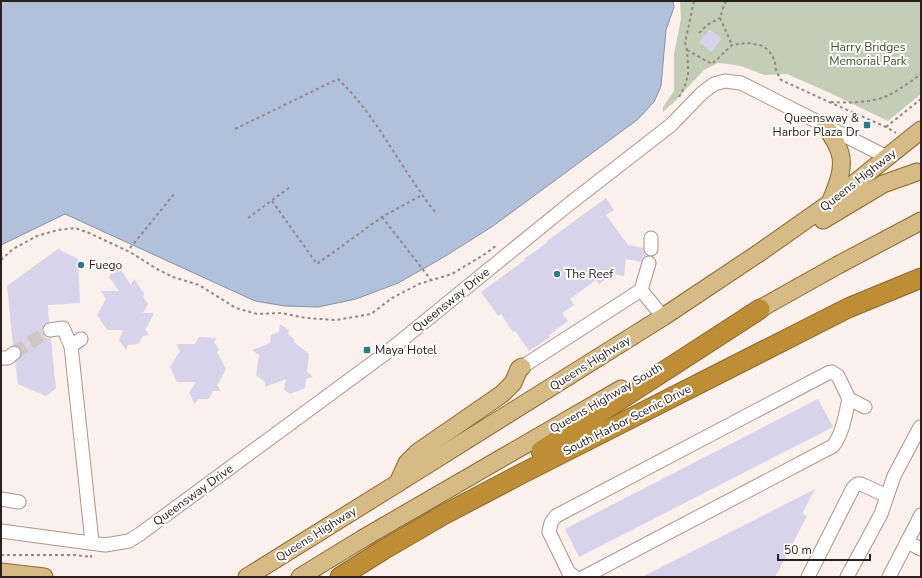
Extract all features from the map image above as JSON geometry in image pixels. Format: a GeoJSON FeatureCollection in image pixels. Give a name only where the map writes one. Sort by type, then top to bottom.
{"type":"FeatureCollection","features":[{"type":"Feature","properties":{"kind":"highway","name":"South Harbor Scenic Drive"},"geometry":{"type":"LineString","coordinates":[[340,577],[443,515],[521,474],[848,308],[921,278]]}},
{"type":"Feature","properties":{"kind":"highway"},"geometry":{"type":"LineString","coordinates":[[443,515],[760,309]]}},
{"type":"Feature","properties":{"kind":"main road"},"geometry":{"type":"LineString","coordinates":[[825,126],[839,149],[842,166],[837,186],[830,203]]}},
{"type":"Feature","properties":{"kind":"main road","name":"Queens Highway"},"geometry":{"type":"LineString","coordinates":[[247,577],[663,317],[759,253],[830,203],[921,130]]}},
{"type":"Feature","properties":{"kind":"main road"},"geometry":{"type":"LineString","coordinates":[[887,157],[919,173]]}},
{"type":"Feature","properties":{"kind":"main road"},"geometry":{"type":"LineString","coordinates":[[708,287],[883,184],[919,173]]}},
{"type":"Feature","properties":{"kind":"main road","name":"Queens Highway South"},"geometry":{"type":"LineString","coordinates":[[300,577],[362,539],[760,309],[918,222]]}},
{"type":"Feature","properties":{"kind":"main road"},"geometry":{"type":"LineString","coordinates":[[398,483],[407,463],[418,452],[502,394],[513,382],[522,367]]}},
{"type":"Feature","properties":{"kind":"main road"},"geometry":{"type":"LineString","coordinates":[[1,572],[44,577]]}},
{"type":"Feature","properties":{"kind":"street","name":"Queensway Drive"},"geometry":{"type":"LineString","coordinates":[[1,532],[105,544],[129,541],[386,353],[568,205],[671,125],[702,93],[714,84],[725,81],[741,83],[887,157]]}},
{"type":"Feature","properties":{"kind":"street"},"geometry":{"type":"LineString","coordinates":[[522,367],[640,290],[649,263]]}},
{"type":"Feature","properties":{"kind":"street"},"geometry":{"type":"LineString","coordinates":[[640,290],[663,317]]}},
{"type":"Feature","properties":{"kind":"street"},"geometry":{"type":"LineString","coordinates":[[50,330],[62,328],[76,342],[92,542]]}},
{"type":"Feature","properties":{"kind":"street"},"geometry":{"type":"LineString","coordinates":[[1,358],[8,358],[14,353]]}},
{"type":"Feature","properties":{"kind":"street"},"geometry":{"type":"LineString","coordinates":[[575,577],[569,573],[549,532],[551,524],[556,516],[828,373],[832,372],[838,376],[849,399],[865,407]]}},
{"type":"Feature","properties":{"kind":"street"},"geometry":{"type":"LineString","coordinates":[[584,577],[833,446],[842,431],[849,399]]}},
{"type":"Feature","properties":{"kind":"street"},"geometry":{"type":"LineString","coordinates":[[847,577],[881,514],[894,476],[920,427]]}},
{"type":"Feature","properties":{"kind":"street"},"geometry":{"type":"LineString","coordinates":[[808,577],[853,488],[857,484],[861,484],[887,496]]}},
{"type":"Feature","properties":{"kind":"street"},"geometry":{"type":"LineString","coordinates":[[1,499],[18,502]]}},
{"type":"Feature","properties":{"kind":"street"},"geometry":{"type":"LineString","coordinates":[[889,577],[921,515]]}},
{"type":"Feature","properties":{"kind":"street"},"geometry":{"type":"LineString","coordinates":[[907,542],[921,549]]}},
{"type":"Feature","properties":{"kind":"path"},"geometry":{"type":"LineString","coordinates":[[677,102],[688,76],[687,50],[685,43],[694,1]]}},
{"type":"Feature","properties":{"kind":"path"},"geometry":{"type":"LineString","coordinates":[[726,1],[720,18],[732,45]]}},
{"type":"Feature","properties":{"kind":"path"},"geometry":{"type":"LineString","coordinates":[[699,33],[707,25],[720,18]]}},
{"type":"Feature","properties":{"kind":"path"},"geometry":{"type":"LineString","coordinates":[[687,50],[712,64],[732,45],[747,43],[760,45],[767,49],[772,55],[775,62],[776,71],[781,80],[886,127],[921,99]]}},
{"type":"Feature","properties":{"kind":"path"},"geometry":{"type":"LineString","coordinates":[[829,102],[843,103],[865,101],[886,96],[903,87],[921,74]]}},
{"type":"Feature","properties":{"kind":"path"},"geometry":{"type":"LineString","coordinates":[[235,129],[338,79],[372,119],[422,195],[437,214]]}},
{"type":"Feature","properties":{"kind":"path"},"geometry":{"type":"LineString","coordinates":[[248,218],[290,187]]}},
{"type":"Feature","properties":{"kind":"path"},"geometry":{"type":"LineString","coordinates":[[130,248],[175,193]]}},
{"type":"Feature","properties":{"kind":"path"},"geometry":{"type":"LineString","coordinates":[[272,201],[317,264],[382,216],[422,195]]}},
{"type":"Feature","properties":{"kind":"path"},"geometry":{"type":"LineString","coordinates":[[382,216],[431,280]]}},
{"type":"Feature","properties":{"kind":"path"},"geometry":{"type":"LineString","coordinates":[[1,260],[13,250],[37,236],[58,230],[75,228],[130,252],[173,277],[199,285],[236,308],[257,314],[281,313],[306,318],[336,320],[371,314],[392,298],[419,284],[452,274],[485,254],[502,241]]}},
{"type":"Feature","properties":{"kind":"path"},"geometry":{"type":"LineString","coordinates":[[1,555],[75,555],[91,557],[92,542]]}},
{"type":"Feature","properties":{"kind":"green space","name":"Harry Bridges Memorial Park"},"geometry":{"type":"Polygon","coordinates":[[[680,1],[921,1],[921,94],[888,121],[787,74],[765,75],[743,67],[718,63],[704,70],[663,112],[663,107],[674,91],[674,54],[681,19],[680,1]]]}},
{"type":"Feature","properties":{"kind":"water"},"geometry":{"type":"Polygon","coordinates":[[[1,1],[673,1],[674,7],[666,30],[661,86],[654,102],[637,120],[493,226],[444,257],[398,283],[356,299],[318,307],[285,306],[255,301],[65,214],[1,245],[1,1]]]}},
{"type":"Feature","properties":{"kind":"building"},"geometry":{"type":"Polygon","coordinates":[[[710,29],[722,39],[711,52],[699,42],[710,29]]]}},
{"type":"Feature","properties":{"kind":"building","name":"The Reef"},"geometry":{"type":"Polygon","coordinates":[[[606,198],[614,210],[606,215],[628,245],[643,248],[646,256],[641,262],[626,259],[624,276],[614,274],[599,284],[596,280],[570,299],[574,305],[562,313],[568,321],[549,335],[550,337],[529,351],[515,331],[513,332],[501,314],[498,316],[481,292],[606,198]]]}},
{"type":"Feature","properties":{"kind":"building"},"geometry":{"type":"Polygon","coordinates":[[[58,249],[78,259],[80,303],[48,305],[49,322],[45,324],[42,331],[47,338],[51,338],[56,388],[46,396],[18,384],[15,362],[21,356],[22,352],[20,348],[13,345],[7,286],[58,249]]]}},
{"type":"Feature","properties":{"kind":"building"},"geometry":{"type":"Polygon","coordinates":[[[113,270],[121,270],[131,285],[134,279],[144,294],[143,297],[148,304],[143,313],[154,313],[145,329],[149,335],[143,336],[138,344],[128,345],[126,350],[119,340],[123,330],[107,330],[97,315],[106,299],[101,291],[119,291],[109,277],[113,270]]]}},
{"type":"Feature","properties":{"kind":"building"},"geometry":{"type":"Polygon","coordinates":[[[280,324],[289,329],[288,334],[294,339],[294,342],[309,354],[306,371],[313,377],[306,379],[305,388],[290,394],[284,390],[286,379],[265,387],[265,382],[256,375],[259,355],[252,350],[270,343],[271,335],[279,332],[280,324]]]}},
{"type":"Feature","properties":{"kind":"building"},"geometry":{"type":"Polygon","coordinates":[[[199,337],[217,338],[214,342],[219,350],[217,352],[226,369],[217,384],[220,391],[213,391],[209,399],[198,399],[195,404],[189,393],[196,382],[177,382],[170,367],[180,351],[176,344],[195,344],[199,337]]]}},
{"type":"Feature","properties":{"kind":"building"},"geometry":{"type":"Polygon","coordinates":[[[818,399],[833,427],[579,557],[565,529],[818,399]]]}},
{"type":"Feature","properties":{"kind":"building"},"geometry":{"type":"Polygon","coordinates":[[[815,489],[802,514],[807,516],[775,577],[642,577],[815,489]]]}},
{"type":"Feature","properties":{"kind":"tunnel"},"geometry":{"type":"LineString","coordinates":[[14,353],[50,330]]}},
{"type":"Feature","properties":{"kind":"place","name":"Queensway & Harbor Plaza Dr"},"geometry":{"type":"Point","coordinates":[867,125]}},
{"type":"Feature","properties":{"kind":"place","name":"Fuego"},"geometry":{"type":"Point","coordinates":[81,265]}},
{"type":"Feature","properties":{"kind":"place","name":"The Reef"},"geometry":{"type":"Point","coordinates":[557,274]}},
{"type":"Feature","properties":{"kind":"place","name":"Maya Hotel"},"geometry":{"type":"Point","coordinates":[367,350]}}]}
